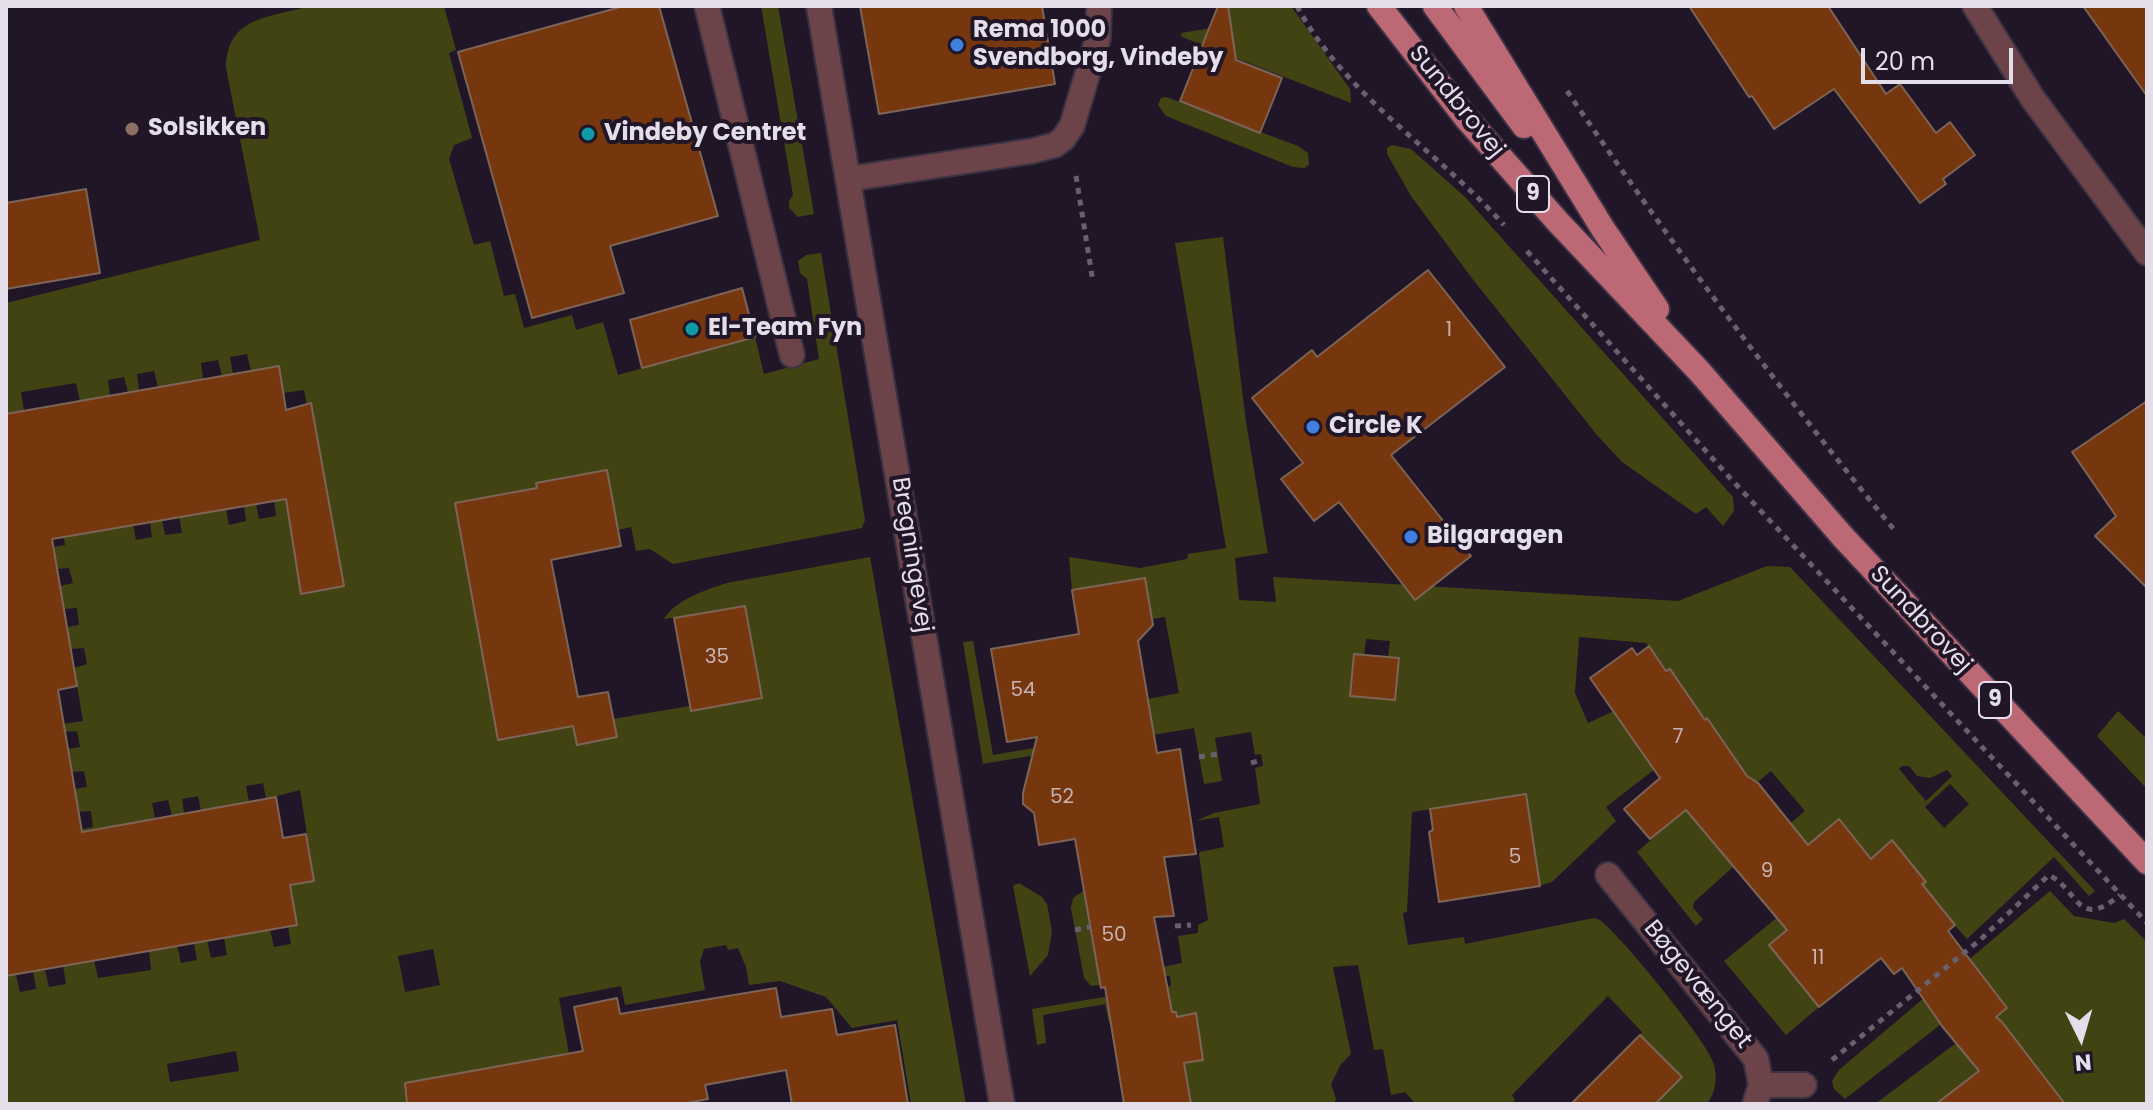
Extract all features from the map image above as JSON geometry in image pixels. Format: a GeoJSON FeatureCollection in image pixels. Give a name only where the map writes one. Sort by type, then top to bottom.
{"type":"FeatureCollection","features":[{"type":"Feature","properties":{"kind":"main road","name":"Sundbrovej"},"geometry":{"type":"LineString","coordinates":[[1379,6],[1466,118],[1558,222],[1699,371],[1843,537],[2147,862]]}},
{"type":"Feature","properties":{"kind":"main road"},"geometry":{"type":"LineString","coordinates":[[1435,6],[1603,229]]}},
{"type":"Feature","properties":{"kind":"main road","name":"Sundbrovej"},"geometry":{"type":"LineString","coordinates":[[1466,6],[1603,229],[1699,371]]}},
{"type":"Feature","properties":{"kind":"street"},"geometry":{"type":"LineString","coordinates":[[707,6],[792,355]]}},
{"type":"Feature","properties":{"kind":"street","name":"Bregningevej"},"geometry":{"type":"LineString","coordinates":[[819,6],[1002,1104]]}},
{"type":"Feature","properties":{"kind":"street"},"geometry":{"type":"LineString","coordinates":[[848,179],[1055,145],[1069,132],[1098,38],[1099,6]]}},
{"type":"Feature","properties":{"kind":"street"},"geometry":{"type":"LineString","coordinates":[[1975,6],[2033,99],[2147,253]]}},
{"type":"Feature","properties":{"kind":"street","name":"Bøgevænget"},"geometry":{"type":"LineString","coordinates":[[1608,875],[1756,1059],[1758,1094]]}},
{"type":"Feature","properties":{"kind":"street"},"geometry":{"type":"LineString","coordinates":[[1758,1094],[1804,1085]]}},
{"type":"Feature","properties":{"kind":"path"},"geometry":{"type":"LineString","coordinates":[[1297,6],[1312,31],[1343,69],[1412,140],[1505,226]]}},
{"type":"Feature","properties":{"kind":"path"},"geometry":{"type":"LineString","coordinates":[[1561,82],[1749,348],[1900,537]]}},
{"type":"Feature","properties":{"kind":"path"},"geometry":{"type":"LineString","coordinates":[[1069,132],[1093,282]]}},
{"type":"Feature","properties":{"kind":"path"},"geometry":{"type":"LineString","coordinates":[[1525,249],[1730,478],[2147,923]]}},
{"type":"Feature","properties":{"kind":"path"},"geometry":{"type":"LineString","coordinates":[[1199,757],[1218,754]]}},
{"type":"Feature","properties":{"kind":"path"},"geometry":{"type":"LineString","coordinates":[[1251,763],[1262,760]]}},
{"type":"Feature","properties":{"kind":"path"},"geometry":{"type":"LineString","coordinates":[[1804,1085],[1980,940],[2049,875],[2079,906],[2086,909],[2106,907],[2120,895]]}},
{"type":"Feature","properties":{"kind":"path"},"geometry":{"type":"LineString","coordinates":[[1175,926],[1191,925]]}},
{"type":"Feature","properties":{"kind":"path"},"geometry":{"type":"LineString","coordinates":[[1075,930],[1090,927]]}},
{"type":"Feature","properties":{"kind":"green space"},"geometry":{"type":"Polygon","coordinates":[[[310,6],[444,6],[456,50],[449,53],[472,138],[454,145],[449,159],[474,245],[490,241],[504,296],[515,294],[524,328],[572,315],[576,330],[603,322],[618,375],[755,337],[764,374],[819,359],[807,279],[800,273],[798,261],[806,255],[821,253],[865,520],[862,528],[673,564],[650,549],[636,551],[631,527],[618,530],[606,471],[455,504],[499,740],[573,726],[577,744],[613,719],[690,706],[691,711],[756,665],[745,606],[664,619],[669,612],[692,596],[727,583],[870,557],[966,1104],[911,1104],[897,1020],[852,1028],[826,997],[780,981],[749,985],[738,948],[728,950],[726,945],[704,949],[700,961],[705,990],[625,1005],[621,986],[559,998],[574,1082],[548,1057],[453,1074],[423,1104],[6,1104],[6,977],[16,975],[20,992],[36,989],[33,971],[45,970],[49,987],[66,984],[63,965],[94,960],[98,978],[151,970],[149,950],[177,945],[181,963],[197,960],[194,943],[207,940],[211,958],[227,955],[224,938],[270,930],[274,947],[291,944],[288,927],[297,924],[290,885],[314,880],[300,790],[266,799],[263,783],[246,786],[249,802],[201,810],[198,796],[182,799],[184,813],[172,816],[168,800],[152,803],[155,818],[100,829],[85,852],[82,829],[93,827],[91,811],[78,812],[74,789],[87,787],[84,771],[71,772],[67,749],[80,747],[77,731],[64,732],[63,724],[83,721],[74,668],[87,664],[84,648],[71,649],[67,627],[79,625],[77,608],[64,609],[60,586],[73,583],[69,568],[57,569],[53,547],[65,545],[62,527],[133,525],[136,540],[152,537],[150,521],[162,520],[165,535],[182,533],[179,516],[226,509],[229,525],[246,521],[244,506],[256,504],[259,519],[276,516],[274,500],[319,449],[311,404],[307,405],[304,390],[283,393],[278,367],[251,371],[247,354],[230,357],[233,374],[222,376],[218,360],[201,363],[203,379],[158,387],[154,371],[137,374],[139,390],[128,392],[124,377],[108,380],[110,396],[80,401],[76,383],[21,392],[24,411],[6,414],[6,303],[260,240],[226,68],[228,51],[234,38],[253,22],[310,6]],[[433,949],[398,956],[405,992],[440,985],[433,949]],[[236,1051],[167,1064],[170,1082],[239,1071],[236,1051]]]}},
{"type":"Feature","properties":{"kind":"green space"},"geometry":{"type":"Polygon","coordinates":[[[761,6],[778,6],[814,214],[798,217],[789,208],[793,195],[761,6]]]}},
{"type":"Feature","properties":{"kind":"green space"},"geometry":{"type":"Polygon","coordinates":[[[1228,6],[1291,6],[1350,89],[1351,103],[1182,37],[1181,33],[1230,25],[1228,6]]]}},
{"type":"Feature","properties":{"kind":"green space"},"geometry":{"type":"Polygon","coordinates":[[[1166,97],[1298,146],[1308,153],[1309,164],[1305,168],[1293,167],[1166,116],[1158,105],[1161,98],[1166,97]]]}},
{"type":"Feature","properties":{"kind":"green space"},"geometry":{"type":"Polygon","coordinates":[[[1392,145],[1411,149],[1465,197],[1733,497],[1734,511],[1723,526],[1706,507],[1696,514],[1622,462],[1597,435],[1411,196],[1387,154],[1387,148],[1392,145]]]}},
{"type":"Feature","properties":{"kind":"green space"},"geometry":{"type":"Polygon","coordinates":[[[1223,237],[1246,422],[1268,553],[1235,558],[1239,600],[1276,602],[1273,577],[1678,601],[1767,566],[1790,567],[2095,891],[2089,896],[2054,857],[1967,939],[1920,886],[1925,882],[1895,844],[1769,944],[1819,1007],[1786,1035],[1724,961],[1846,861],[1810,856],[1786,827],[1805,811],[1771,771],[1702,828],[1733,867],[1694,902],[1693,908],[1703,919],[1696,926],[1637,852],[1683,812],[1728,748],[1646,643],[1579,637],[1575,693],[1588,723],[1614,711],[1655,769],[1606,807],[1616,821],[1552,882],[1539,886],[1525,794],[1412,812],[1407,912],[1403,913],[1408,945],[1464,937],[1465,944],[1594,918],[1600,920],[1662,989],[1707,1050],[1716,1079],[1707,1104],[1655,1104],[1682,1076],[1640,1035],[1642,1032],[1608,996],[1512,1095],[1515,1100],[1511,1104],[1416,1104],[1405,1092],[1391,1095],[1383,1049],[1374,1050],[1358,965],[1333,967],[1351,1054],[1341,1064],[1331,1084],[1336,1099],[1334,1104],[1191,1104],[1184,1063],[1203,1060],[1195,1014],[1177,1017],[1176,1012],[1109,1023],[1105,1004],[1043,1015],[1046,1043],[1037,1045],[1032,1009],[1171,986],[1170,976],[1165,976],[1163,967],[1182,963],[1178,936],[1198,933],[1198,925],[1208,920],[1199,854],[1224,847],[1219,817],[1196,821],[1214,813],[1260,804],[1255,768],[1263,766],[1261,754],[1255,755],[1251,732],[1215,738],[1222,781],[1204,784],[1194,728],[983,764],[963,642],[973,641],[993,755],[1152,727],[1148,699],[1179,693],[1165,617],[1152,619],[1145,578],[1072,590],[1069,557],[1140,568],[1187,559],[1188,554],[1226,548],[1175,243],[1223,237]],[[1366,639],[1364,655],[1354,654],[1350,695],[1395,700],[1399,659],[1388,657],[1390,641],[1366,639]],[[1909,766],[1899,769],[1926,801],[1952,776],[1947,770],[1930,778],[1917,776],[1909,766]],[[1950,784],[1925,807],[1944,828],[1969,804],[1950,784]]]}},
{"type":"Feature","properties":{"kind":"green space"},"geometry":{"type":"Polygon","coordinates":[[[2118,711],[2147,739],[2147,789],[2097,736],[2118,711]]]}},
{"type":"Feature","properties":{"kind":"green space"},"geometry":{"type":"Polygon","coordinates":[[[1019,883],[1042,897],[1047,904],[1052,931],[1048,955],[1030,976],[1013,886],[1019,883]]]}},
{"type":"Feature","properties":{"kind":"green space"},"geometry":{"type":"Polygon","coordinates":[[[1089,887],[1126,887],[1084,894],[1100,985],[1091,986],[1084,978],[1071,908],[1073,898],[1089,887]]]}},
{"type":"Feature","properties":{"kind":"green space"},"geometry":{"type":"Polygon","coordinates":[[[2050,891],[2074,916],[2114,923],[2124,919],[2147,942],[2147,1104],[2053,1104],[2060,1098],[1996,1017],[2007,1008],[1990,986],[1845,1099],[1834,1089],[1832,1081],[1839,1070],[2050,891]]]}},
{"type":"Feature","properties":{"kind":"green space"},"geometry":{"type":"Polygon","coordinates":[[[1956,1043],[1978,1072],[1936,1104],[1875,1104],[1956,1043]]]}},
{"type":"Feature","properties":{"kind":"building","name":"Vindeby Centret"},"geometry":{"type":"Polygon","coordinates":[[[624,6],[659,6],[718,216],[610,246],[624,293],[532,318],[458,52],[624,6]]]}},
{"type":"Feature","properties":{"kind":"building","name":"Rema 1000 Svendborg, Vindeby"},"geometry":{"type":"Polygon","coordinates":[[[860,6],[1042,6],[1055,84],[879,114],[860,6]]]}},
{"type":"Feature","properties":{"kind":"building"},"geometry":{"type":"Polygon","coordinates":[[[1218,6],[1228,6],[1236,60],[1282,78],[1260,133],[1180,101],[1218,6]]]}},
{"type":"Feature","properties":{"kind":"building"},"geometry":{"type":"Polygon","coordinates":[[[1689,6],[1828,6],[1886,94],[1900,84],[1936,133],[1950,122],[1975,155],[1943,179],[1946,184],[1920,203],[1834,89],[1774,129],[1689,6]]]}},
{"type":"Feature","properties":{"kind":"building"},"geometry":{"type":"Polygon","coordinates":[[[2083,6],[2147,6],[2147,96],[2083,6]]]}},
{"type":"Feature","properties":{"kind":"building"},"geometry":{"type":"Polygon","coordinates":[[[86,189],[100,273],[6,289],[6,203],[86,189]]]}},
{"type":"Feature","properties":{"kind":"building"},"geometry":{"type":"Polygon","coordinates":[[[1428,270],[1505,367],[1391,455],[1471,556],[1415,600],[1339,502],[1314,521],[1281,479],[1303,463],[1252,398],[1312,350],[1317,357],[1428,270]]]}},
{"type":"Feature","properties":{"kind":"building","name":"El-Team Fyn"},"geometry":{"type":"Polygon","coordinates":[[[742,288],[755,337],[642,368],[630,320],[742,288]]]}},
{"type":"Feature","properties":{"kind":"building"},"geometry":{"type":"Polygon","coordinates":[[[279,366],[286,410],[311,403],[344,586],[301,594],[286,499],[52,539],[77,686],[58,690],[82,832],[276,797],[283,838],[306,834],[314,881],[290,885],[297,925],[6,976],[6,414],[279,366]]]}},
{"type":"Feature","properties":{"kind":"building"},"geometry":{"type":"Polygon","coordinates":[[[2147,401],[2147,588],[2095,536],[2116,516],[2072,452],[2147,401]]]}},
{"type":"Feature","properties":{"kind":"building"},"geometry":{"type":"Polygon","coordinates":[[[607,470],[621,546],[551,560],[578,697],[608,692],[617,737],[577,745],[573,726],[498,740],[455,503],[537,488],[536,483],[607,470]]]}},
{"type":"Feature","properties":{"kind":"building"},"geometry":{"type":"Polygon","coordinates":[[[1145,578],[1153,625],[1138,641],[1157,753],[1180,749],[1196,854],[1164,857],[1174,916],[1154,917],[1172,1012],[1176,1012],[1177,1017],[1196,1013],[1203,1060],[1184,1063],[1191,1104],[1124,1104],[1105,987],[1101,988],[1075,839],[1039,845],[1034,813],[1023,804],[1037,737],[1007,742],[991,649],[1079,634],[1072,590],[1145,578]]]}},
{"type":"Feature","properties":{"kind":"building"},"geometry":{"type":"Polygon","coordinates":[[[745,606],[762,698],[691,711],[674,618],[745,606]]]}},
{"type":"Feature","properties":{"kind":"building"},"geometry":{"type":"Polygon","coordinates":[[[1649,646],[1666,671],[1670,669],[1705,720],[1707,718],[1747,776],[1758,783],[1808,845],[1839,819],[1871,859],[1892,840],[1955,925],[1948,931],[2007,1008],[1996,1017],[2065,1104],[1936,1104],[1979,1071],[1942,1026],[1902,968],[1894,974],[1881,958],[1819,1007],[1769,945],[1787,930],[1686,810],[1650,839],[1624,809],[1660,778],[1590,678],[1632,648],[1637,655],[1649,646]]]}},
{"type":"Feature","properties":{"kind":"building"},"geometry":{"type":"Polygon","coordinates":[[[1354,654],[1399,658],[1395,700],[1350,696],[1354,654]]]}},
{"type":"Feature","properties":{"kind":"building"},"geometry":{"type":"Polygon","coordinates":[[[1526,794],[1540,886],[1439,902],[1429,832],[1433,830],[1430,809],[1526,794]]]}},
{"type":"Feature","properties":{"kind":"building"},"geometry":{"type":"Polygon","coordinates":[[[776,988],[781,1017],[832,1009],[837,1035],[895,1025],[908,1104],[792,1104],[786,1070],[705,1085],[708,1099],[682,1104],[407,1104],[405,1083],[583,1051],[574,1007],[617,998],[620,1014],[776,988]]]}},
{"type":"Feature","properties":{"kind":"building"},"geometry":{"type":"Polygon","coordinates":[[[1640,1035],[1682,1077],[1655,1104],[1571,1104],[1640,1035]]]}},
{"type":"Feature","properties":{"kind":"place","name":"Rema 1000 Svendborg, Vindeby"},"geometry":{"type":"Point","coordinates":[957,45]}},
{"type":"Feature","properties":{"kind":"place","name":"Solsikken"},"geometry":{"type":"Point","coordinates":[132,129]}},
{"type":"Feature","properties":{"kind":"place","name":"Vindeby Centret"},"geometry":{"type":"Point","coordinates":[588,134]}},
{"type":"Feature","properties":{"kind":"place","name":"El-Team Fyn"},"geometry":{"type":"Point","coordinates":[692,329]}},
{"type":"Feature","properties":{"kind":"place","name":"Circle K"},"geometry":{"type":"Point","coordinates":[1313,427]}},
{"type":"Feature","properties":{"kind":"place","name":"Bilgaragen"},"geometry":{"type":"Point","coordinates":[1411,537]}}]}
